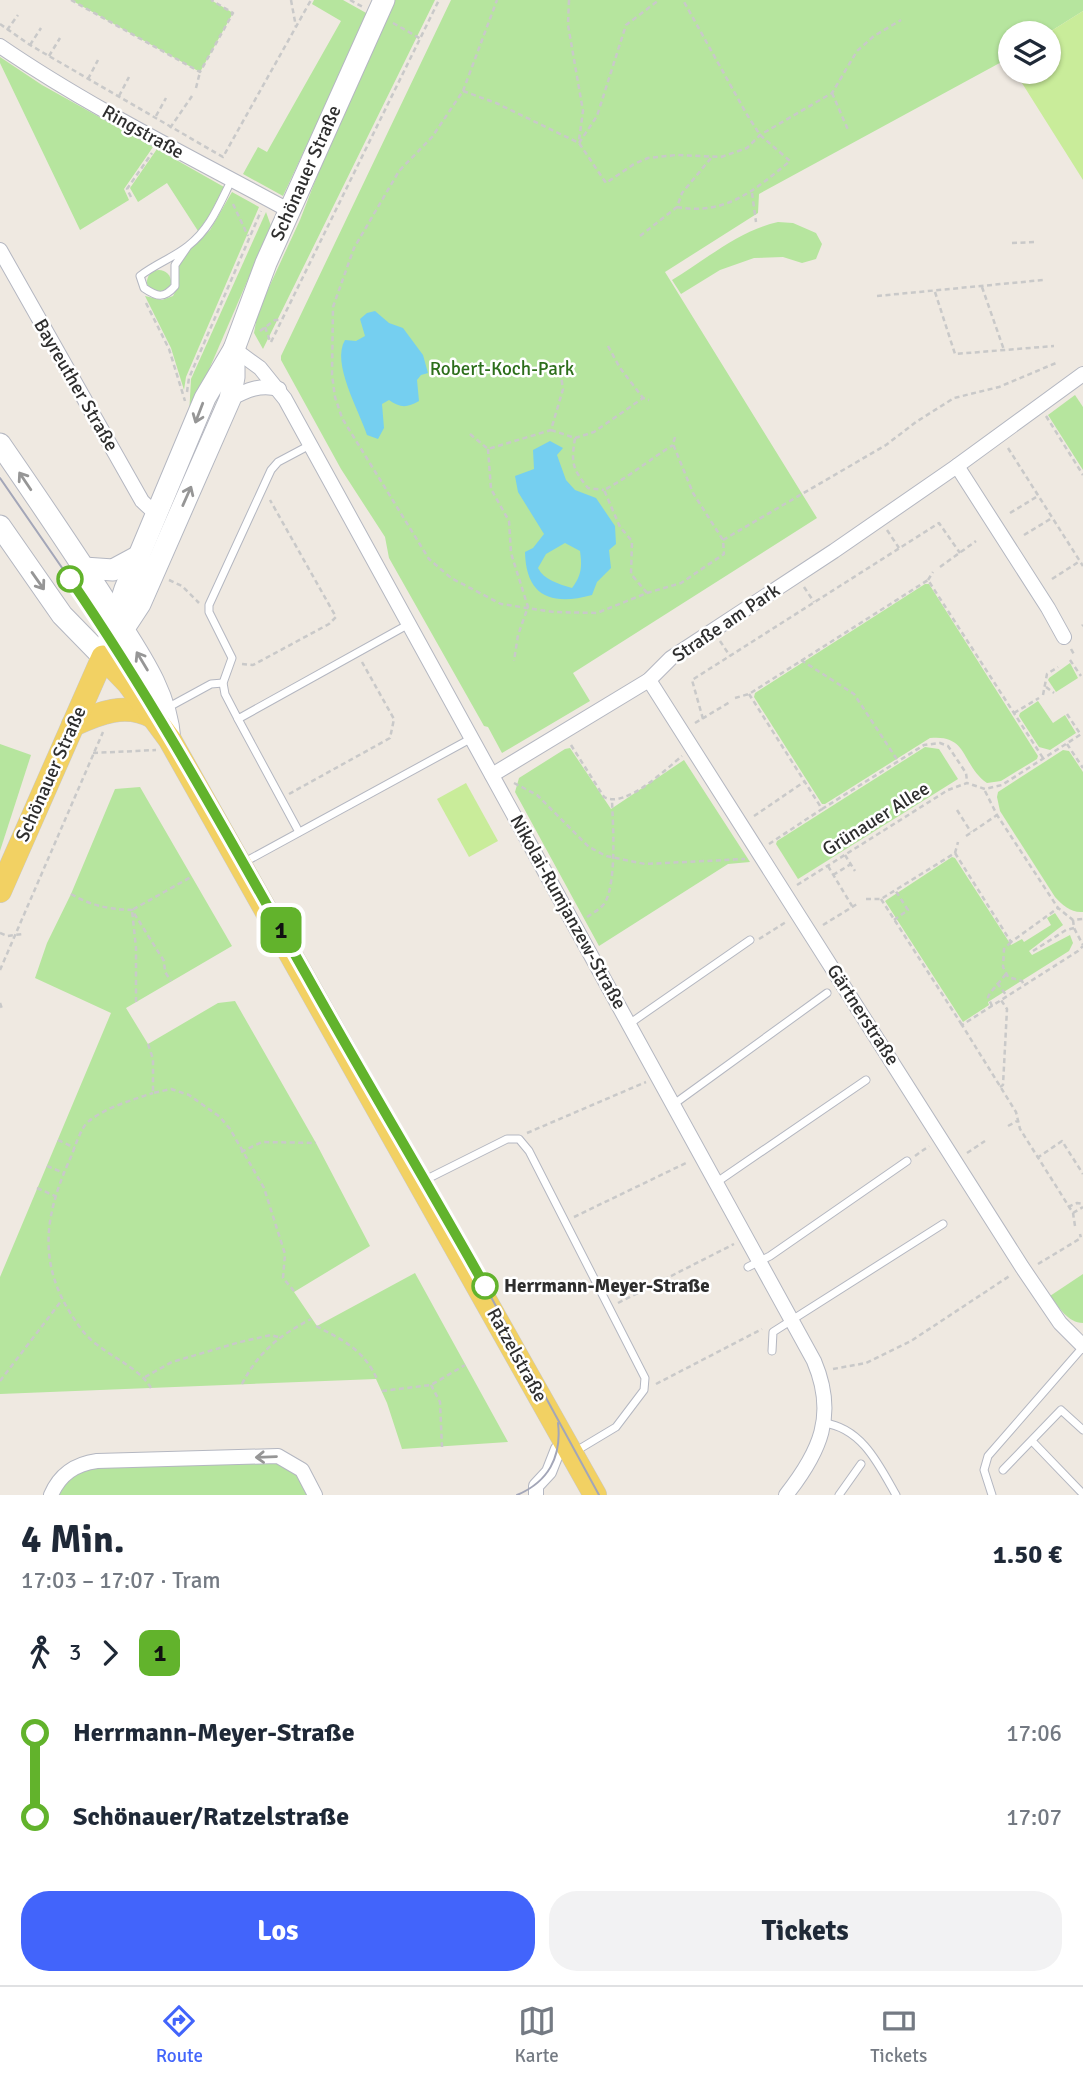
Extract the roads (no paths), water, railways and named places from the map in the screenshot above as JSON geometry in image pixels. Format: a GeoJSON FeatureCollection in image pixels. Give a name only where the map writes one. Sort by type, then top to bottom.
{"type":"FeatureCollection","features":[{"type":"Feature","properties":{"kind":"main road","name":"Schönauer Straße"},"geometry":{"type":"LineString","coordinates":[[0,891],[120,624],[139,556],[212,384],[234,349],[247,310],[379,10]]}},
{"type":"Feature","properties":{"kind":"main road","name":"Schönauer Straße"},"geometry":{"type":"LineString","coordinates":[[120,624],[140,604],[230,399],[234,377],[234,349]]}},
{"type":"Feature","properties":{"kind":"main road","name":"Ratzelstraße"},"geometry":{"type":"LineString","coordinates":[[0,444],[84,568],[150,675],[159,713],[173,744],[570,1449],[589,1494]]}},
{"type":"Feature","properties":{"kind":"main road","name":"Ratzelstraße"},"geometry":{"type":"LineString","coordinates":[[0,526],[62,615],[159,713]]}},
{"type":"Feature","properties":{"kind":"main road"},"geometry":{"type":"LineString","coordinates":[[84,568],[113,570],[139,556]]}},
{"type":"Feature","properties":{"kind":"main road"},"geometry":{"type":"LineString","coordinates":[[73,725],[114,710],[159,713]]}},
{"type":"Feature","properties":{"kind":"street","name":"Ringstraße"},"geometry":{"type":"LineString","coordinates":[[0,46],[55,82],[290,211]]}},
{"type":"Feature","properties":{"kind":"street","name":"Bayreuther Straße"},"geometry":{"type":"LineString","coordinates":[[0,250],[142,500],[157,515]]}},
{"type":"Feature","properties":{"kind":"street","name":"Nikolai-Rumjanzew-Straße"},"geometry":{"type":"LineString","coordinates":[[234,349],[260,368],[279,389],[624,1018],[658,1075],[668,1102],[702,1155],[711,1182],[747,1237],[754,1264],[791,1317],[820,1373],[825,1399],[824,1423],[815,1453],[786,1495]]}},
{"type":"Feature","properties":{"kind":"street","name":"Straße am Park"},"geometry":{"type":"LineString","coordinates":[[492,775],[649,680],[671,658],[834,551],[1083,374]]}},
{"type":"Feature","properties":{"kind":"street"},"geometry":{"type":"LineString","coordinates":[[230,399],[251,388],[279,389]]}},
{"type":"Feature","properties":{"kind":"street"},"geometry":{"type":"LineString","coordinates":[[957,466],[1048,608],[1064,638]]}},
{"type":"Feature","properties":{"kind":"street","name":"Gärtnerstraße"},"geometry":{"type":"LineString","coordinates":[[649,680],[1023,1267],[1060,1323],[1083,1347]]}},
{"type":"Feature","properties":{"kind":"street"},"geometry":{"type":"LineString","coordinates":[[536,1495],[536,1486],[549,1472],[558,1449],[570,1449]]}},
{"type":"Feature","properties":{"kind":"street"},"geometry":{"type":"LineString","coordinates":[[51,1495],[56,1484],[72,1468],[97,1461],[278,1456],[302,1470],[315,1495]]}},
{"type":"Feature","properties":{"kind":"lane"},"geometry":{"type":"LineString","coordinates":[[188,246],[140,276],[144,288],[158,296],[168,294],[175,286],[175,265],[188,246],[210,223],[232,181]]}},
{"type":"Feature","properties":{"kind":"lane"},"geometry":{"type":"LineString","coordinates":[[299,832],[225,694],[223,682],[232,662],[232,655],[209,612],[209,607],[274,465],[310,445]]}},
{"type":"Feature","properties":{"kind":"lane"},"geometry":{"type":"LineString","coordinates":[[238,719],[409,624]]}},
{"type":"Feature","properties":{"kind":"lane"},"geometry":{"type":"LineString","coordinates":[[159,713],[211,684],[223,682]]}},
{"type":"Feature","properties":{"kind":"lane"},"geometry":{"type":"LineString","coordinates":[[241,864],[472,738]]}},
{"type":"Feature","properties":{"kind":"lane"},"geometry":{"type":"LineString","coordinates":[[624,1018],[750,940]]}},
{"type":"Feature","properties":{"kind":"lane"},"geometry":{"type":"LineString","coordinates":[[668,1102],[827,993]]}},
{"type":"Feature","properties":{"kind":"lane"},"geometry":{"type":"LineString","coordinates":[[711,1182],[866,1080]]}},
{"type":"Feature","properties":{"kind":"lane"},"geometry":{"type":"LineString","coordinates":[[420,1183],[503,1140],[511,1138],[520,1141],[529,1151],[642,1370],[646,1384],[643,1393],[614,1429],[570,1449]]}},
{"type":"Feature","properties":{"kind":"lane"},"geometry":{"type":"LineString","coordinates":[[754,1264],[907,1161]]}},
{"type":"Feature","properties":{"kind":"lane"},"geometry":{"type":"LineString","coordinates":[[772,1351],[773,1332],[791,1317],[943,1224]]}},
{"type":"Feature","properties":{"kind":"lane"},"geometry":{"type":"LineString","coordinates":[[992,1495],[984,1470],[988,1456],[1083,1347]]}},
{"type":"Feature","properties":{"kind":"lane"},"geometry":{"type":"LineString","coordinates":[[1003,1470],[1061,1410],[1083,1430]]}},
{"type":"Feature","properties":{"kind":"lane"},"geometry":{"type":"LineString","coordinates":[[824,1423],[838,1425],[853,1433],[896,1495]]}},
{"type":"Feature","properties":{"kind":"lane"},"geometry":{"type":"LineString","coordinates":[[1032,1441],[1083,1494]]}},
{"type":"Feature","properties":{"kind":"lane"},"geometry":{"type":"LineString","coordinates":[[839,1495],[861,1464]]}},
{"type":"Feature","properties":{"kind":"water"},"geometry":{"type":"Polygon","coordinates":[[[375,311],[389,323],[403,328],[423,355],[428,373],[417,380],[419,401],[407,406],[397,405],[389,400],[382,404],[384,428],[378,439],[367,435],[341,361],[345,340],[356,341],[365,336],[360,319],[375,311]]]}},
{"type":"Feature","properties":{"kind":"water"},"geometry":{"type":"Polygon","coordinates":[[[550,441],[563,448],[557,455],[566,480],[575,490],[596,498],[615,526],[616,544],[609,550],[611,568],[597,582],[592,595],[553,598],[544,595],[530,579],[525,552],[533,548],[544,534],[518,492],[515,476],[534,469],[533,450],[550,441]],[[565,543],[546,554],[538,568],[548,579],[572,588],[580,570],[580,551],[565,543]]]}},
{"type":"Feature","properties":{"kind":"tram line"},"geometry":{"type":"LineString","coordinates":[[0,478],[114,643],[185,759],[485,1286],[599,1495]]}},
{"type":"Feature","properties":{"kind":"tram line","name":"1"},"geometry":{"type":"LineString","coordinates":[[70,579],[114,643],[177,746],[485,1286]]}},
{"type":"Feature","properties":{"kind":"tram line"},"geometry":{"type":"LineString","coordinates":[[517,1495],[537,1483],[551,1467],[558,1447],[558,1423]]}},
{"type":"Feature","properties":{"kind":"place","name":"Herrmann-Meyer-Straße"},"geometry":{"type":"Point","coordinates":[485,1286]}},
{"type":"Feature","properties":{"kind":"park label","name":"Robert-Koch-Park"},"geometry":{"type":"Point","coordinates":[502,369]}}]}
